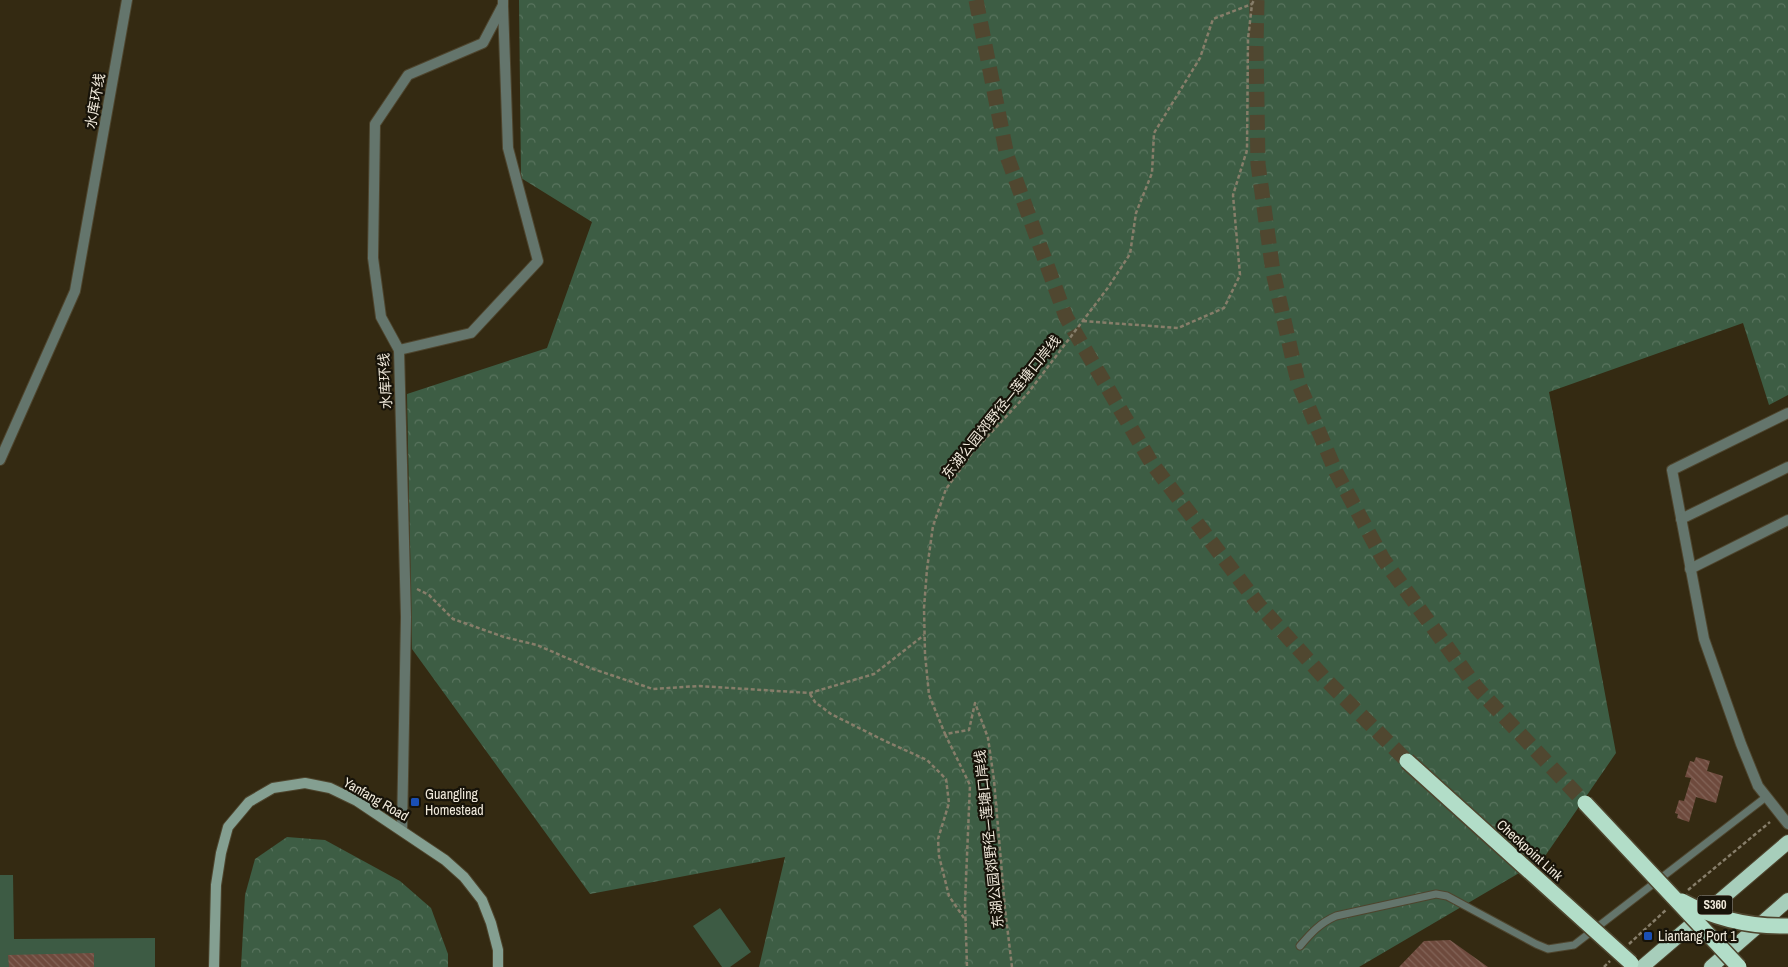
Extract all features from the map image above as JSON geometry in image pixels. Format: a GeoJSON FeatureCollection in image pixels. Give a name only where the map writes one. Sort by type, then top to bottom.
{"type":"FeatureCollection","features":[{"type":"Feature","properties":{"kind":"highway","name":"Checkpoint Link"},"geometry":{"type":"LineString","coordinates":[[1407,761],[1636,965]]}},
{"type":"Feature","properties":{"kind":"highway"},"geometry":{"type":"LineString","coordinates":[[1585,803],[1676,898],[1699,927],[1739,967]]}},
{"type":"Feature","properties":{"kind":"highway","name":"S360"},"geometry":{"type":"LineString","coordinates":[[1636,965],[1788,842]]}},
{"type":"Feature","properties":{"kind":"highway"},"geometry":{"type":"LineString","coordinates":[[1676,898],[1697,909],[1721,918],[1771,927],[1788,926]]}},
{"type":"Feature","properties":{"kind":"highway"},"geometry":{"type":"LineString","coordinates":[[1711,967],[1788,900]]}},
{"type":"Feature","properties":{"kind":"main road","name":"Yanfang Road"},"geometry":{"type":"LineString","coordinates":[[214,967],[216,885],[221,853],[228,827],[249,802],[273,788],[305,783],[330,788],[357,800],[445,860],[464,877],[482,900],[491,923],[498,950],[498,967]]}},
{"type":"Feature","properties":{"kind":"street","name":"水库环线"},"geometry":{"type":"LineString","coordinates":[[0,460],[75,291],[127,0]]}},
{"type":"Feature","properties":{"kind":"street","name":"水库环线"},"geometry":{"type":"LineString","coordinates":[[402,830],[405,582],[399,350],[380,316],[373,258],[374,124],[408,75],[483,43],[503,2]]}},
{"type":"Feature","properties":{"kind":"street"},"geometry":{"type":"LineString","coordinates":[[399,350],[471,333],[538,261],[508,148],[503,2]]}},
{"type":"Feature","properties":{"kind":"street"},"geometry":{"type":"LineString","coordinates":[[1788,413],[1672,470],[1704,639],[1758,786],[1788,824]]}},
{"type":"Feature","properties":{"kind":"street"},"geometry":{"type":"LineString","coordinates":[[1681,519],[1788,468]]}},
{"type":"Feature","properties":{"kind":"street"},"geometry":{"type":"LineString","coordinates":[[1690,569],[1788,520]]}},
{"type":"Feature","properties":{"kind":"lane"},"geometry":{"type":"LineString","coordinates":[[1300,946],[1325,921],[1336,916],[1436,894],[1447,896],[1548,949],[1574,945],[1766,797]]}},
{"type":"Feature","properties":{"kind":"path"},"geometry":{"type":"LineString","coordinates":[[1083,321],[1178,328],[1224,308],[1240,275],[1233,196],[1247,150],[1248,39],[1254,0]]}},
{"type":"Feature","properties":{"kind":"path","name":"东湖公园郊野径—莲塘口岸线"},"geometry":{"type":"LineString","coordinates":[[1012,967],[988,738],[975,703],[969,730],[945,734],[929,695],[924,654],[924,608],[933,526],[946,489],[972,453],[1028,393],[1107,290],[1130,254],[1136,213],[1152,173],[1154,133],[1200,58],[1212,19],[1252,4]]}},
{"type":"Feature","properties":{"kind":"path"},"geometry":{"type":"LineString","coordinates":[[405,582],[428,595],[453,619],[504,637],[537,646],[590,668],[653,689],[699,686],[810,693],[874,674],[924,634]]}},
{"type":"Feature","properties":{"kind":"path"},"geometry":{"type":"LineString","coordinates":[[810,693],[815,702],[832,714],[927,760],[946,779],[949,803],[938,839],[939,856],[950,896],[966,921]]}},
{"type":"Feature","properties":{"kind":"path"},"geometry":{"type":"LineString","coordinates":[[945,734],[970,785],[966,921],[967,967]]}},
{"type":"Feature","properties":{"kind":"green space"},"geometry":{"type":"Polygon","coordinates":[[[519,0],[1788,0],[1788,395],[1769,405],[1743,323],[1549,392],[1616,753],[1543,859],[1359,967],[759,967],[785,857],[590,894],[412,649],[407,394],[547,348],[592,222],[521,178],[519,0]]]}},
{"type":"Feature","properties":{"kind":"green space"},"geometry":{"type":"Polygon","coordinates":[[[287,837],[325,840],[400,881],[431,908],[448,954],[448,967],[241,967],[245,895],[255,859],[287,837]]]}},
{"type":"Feature","properties":{"kind":"green space"},"geometry":{"type":"Polygon","coordinates":[[[0,875],[13,875],[14,939],[155,938],[155,967],[0,967],[0,875]]]}},
{"type":"Feature","properties":{"kind":"green space"},"geometry":{"type":"Polygon","coordinates":[[[720,908],[751,952],[730,967],[722,967],[693,926],[720,908]]]}},
{"type":"Feature","properties":{"kind":"building"},"geometry":{"type":"Polygon","coordinates":[[[1696,757],[1710,761],[1707,771],[1723,776],[1716,803],[1696,797],[1689,822],[1677,818],[1678,814],[1675,813],[1679,800],[1684,801],[1691,778],[1685,777],[1690,761],[1694,762],[1696,757]]]}},
{"type":"Feature","properties":{"kind":"building"},"geometry":{"type":"Polygon","coordinates":[[[1450,940],[1488,967],[1399,967],[1424,941],[1450,940]]]}},
{"type":"Feature","properties":{"kind":"building"},"geometry":{"type":"Polygon","coordinates":[[[94,953],[94,967],[9,967],[8,955],[94,953]]]}},
{"type":"Feature","properties":{"kind":"tunnel"},"geometry":{"type":"LineString","coordinates":[[976,0],[1007,156],[1066,317],[1151,462],[1258,604],[1328,682],[1407,761]]}},
{"type":"Feature","properties":{"kind":"tunnel"},"geometry":{"type":"LineString","coordinates":[[1257,0],[1258,164],[1273,272],[1298,382],[1336,472],[1383,559],[1477,688],[1585,803]]}},
{"type":"Feature","properties":{"kind":"place","name":"Guangling Homestead"},"geometry":{"type":"Point","coordinates":[415,802]}},
{"type":"Feature","properties":{"kind":"place","name":"Liantang Port 1"},"geometry":{"type":"Point","coordinates":[1648,936]}}]}
